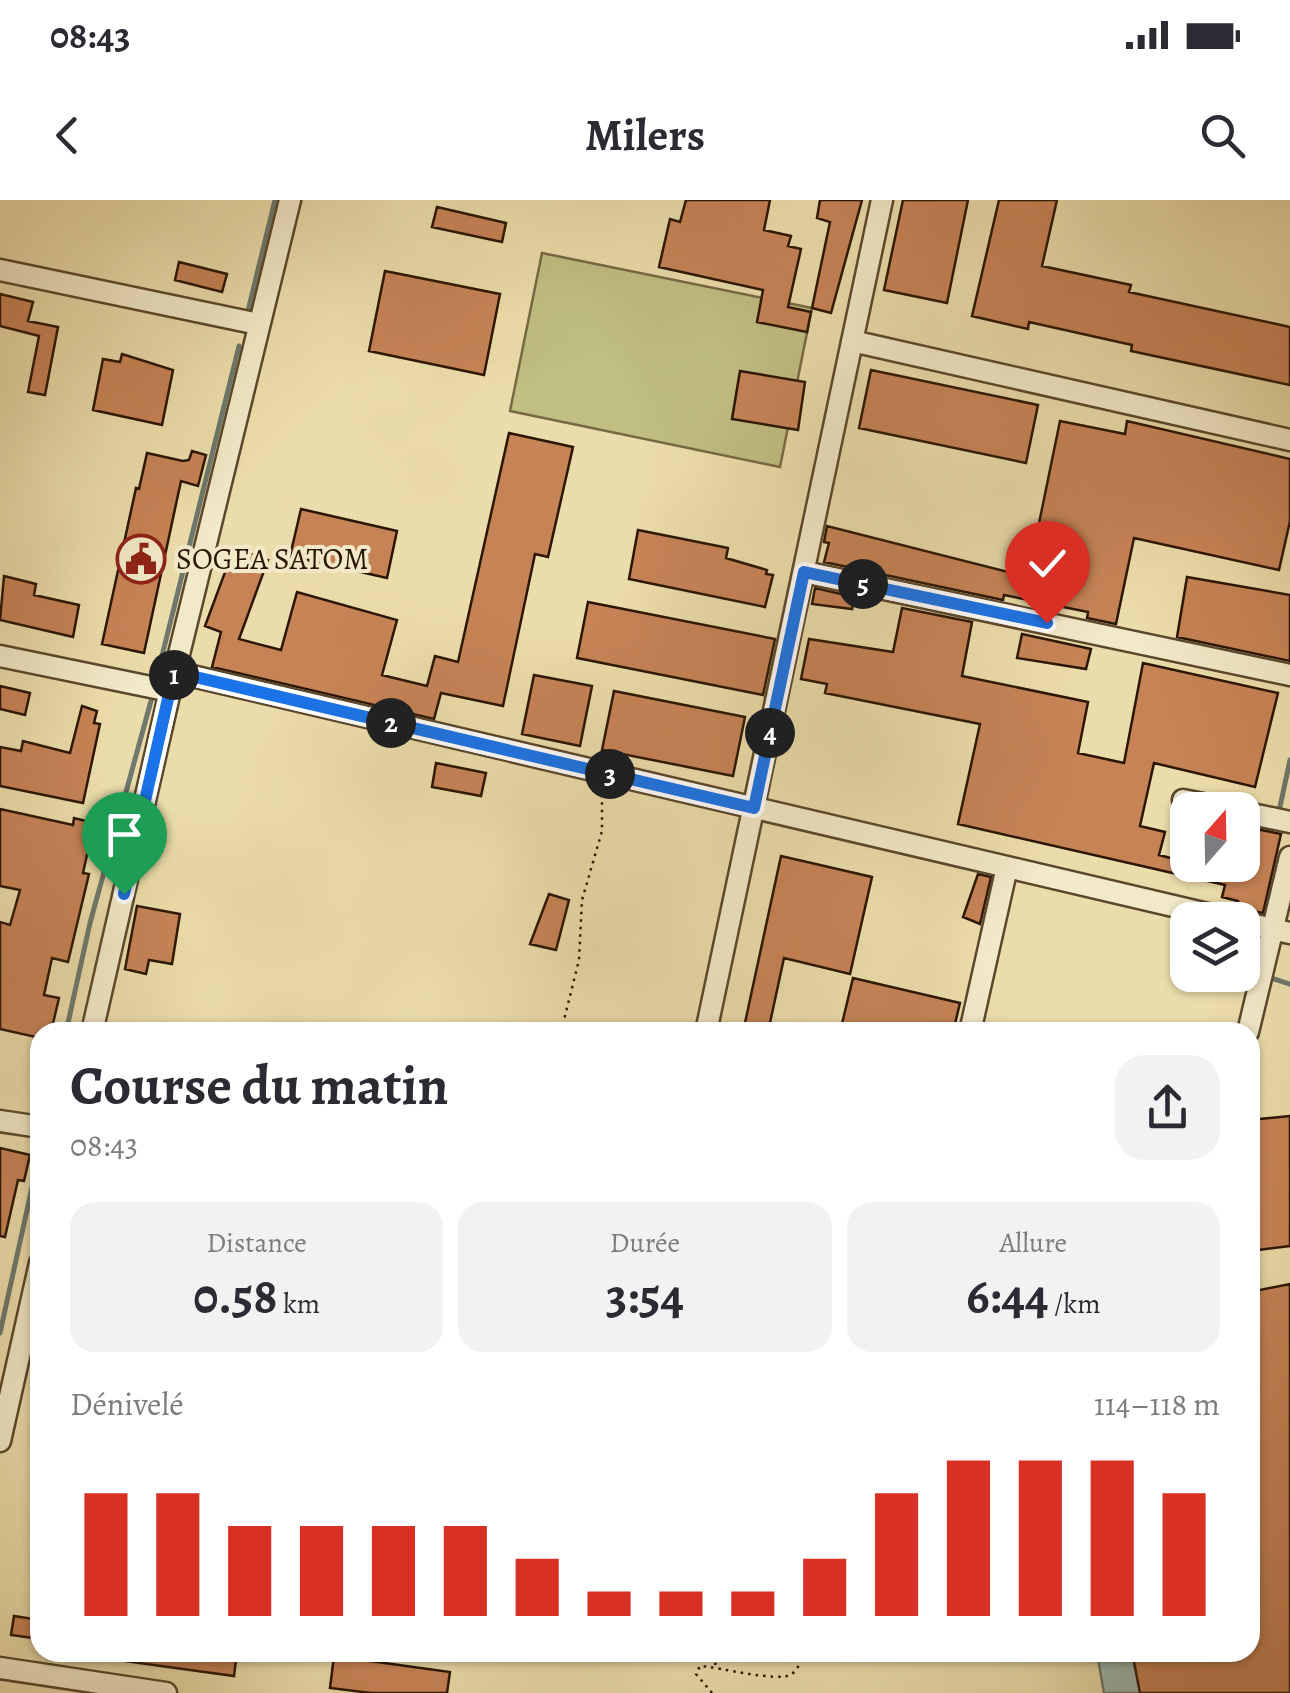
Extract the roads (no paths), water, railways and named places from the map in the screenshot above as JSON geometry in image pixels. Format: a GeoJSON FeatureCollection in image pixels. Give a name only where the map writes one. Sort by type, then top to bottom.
{"type":"FeatureCollection","features":[{"type":"Feature","properties":{"kind":"street"},"geometry":{"type":"LineString","coordinates":[[94,1022],[172,682],[290,200]]}},
{"type":"Feature","properties":{"kind":"street"},"geometry":{"type":"LineString","coordinates":[[708,1022],[882,200]]}},
{"type":"Feature","properties":{"kind":"street"},"geometry":{"type":"LineString","coordinates":[[0,270],[258,324]]}},
{"type":"Feature","properties":{"kind":"street"},"geometry":{"type":"LineString","coordinates":[[852,341],[1290,440]]}},
{"type":"Feature","properties":{"kind":"street"},"geometry":{"type":"LineString","coordinates":[[804,572],[1290,675]]}},
{"type":"Feature","properties":{"kind":"street"},"geometry":{"type":"LineString","coordinates":[[0,656],[172,682],[602,772],[1170,905]]}},
{"type":"Feature","properties":{"kind":"street"},"geometry":{"type":"LineString","coordinates":[[1260,815],[1289,822]]}},
{"type":"Feature","properties":{"kind":"street"},"geometry":{"type":"LineString","coordinates":[[1250,1022],[1278,936],[1290,857]]}},
{"type":"Feature","properties":{"kind":"street"},"geometry":{"type":"LineString","coordinates":[[972,1022],[1007,867]]}},
{"type":"Feature","properties":{"kind":"street"},"geometry":{"type":"LineString","coordinates":[[0,1120],[30,1125]]}},
{"type":"Feature","properties":{"kind":"street"},"geometry":{"type":"LineString","coordinates":[[1,1430],[30,1306]]}},
{"type":"Feature","properties":{"kind":"street"},"geometry":{"type":"LineString","coordinates":[[0,1668],[166,1693]]}},
{"type":"Feature","properties":{"kind":"water"},"geometry":{"type":"Polygon","coordinates":[[[1099,1662],[1173,1662],[1178,1693],[1104,1693],[1099,1662]]]}},
{"type":"Feature","properties":{"kind":"waterway"},"geometry":{"type":"LineString","coordinates":[[248,311],[275,200]]}},
{"type":"Feature","properties":{"kind":"waterway"},"geometry":{"type":"LineString","coordinates":[[157,676],[239,346]]}},
{"type":"Feature","properties":{"kind":"waterway"},"geometry":{"type":"LineString","coordinates":[[68,1022],[90,923],[151,701]]}},
{"type":"Feature","properties":{"kind":"waterway"},"geometry":{"type":"LineString","coordinates":[[1278,816],[1290,760]]}},
{"type":"Feature","properties":{"kind":"waterway"},"geometry":{"type":"LineString","coordinates":[[1268,977],[1290,984]]}},
{"type":"Feature","properties":{"kind":"waterway"},"geometry":{"type":"LineString","coordinates":[[0,1333],[30,1196]]}},
{"type":"Feature","properties":{"kind":"place","name":"SOGEA SATOM"},"geometry":{"type":"Point","coordinates":[141,559]}}]}
